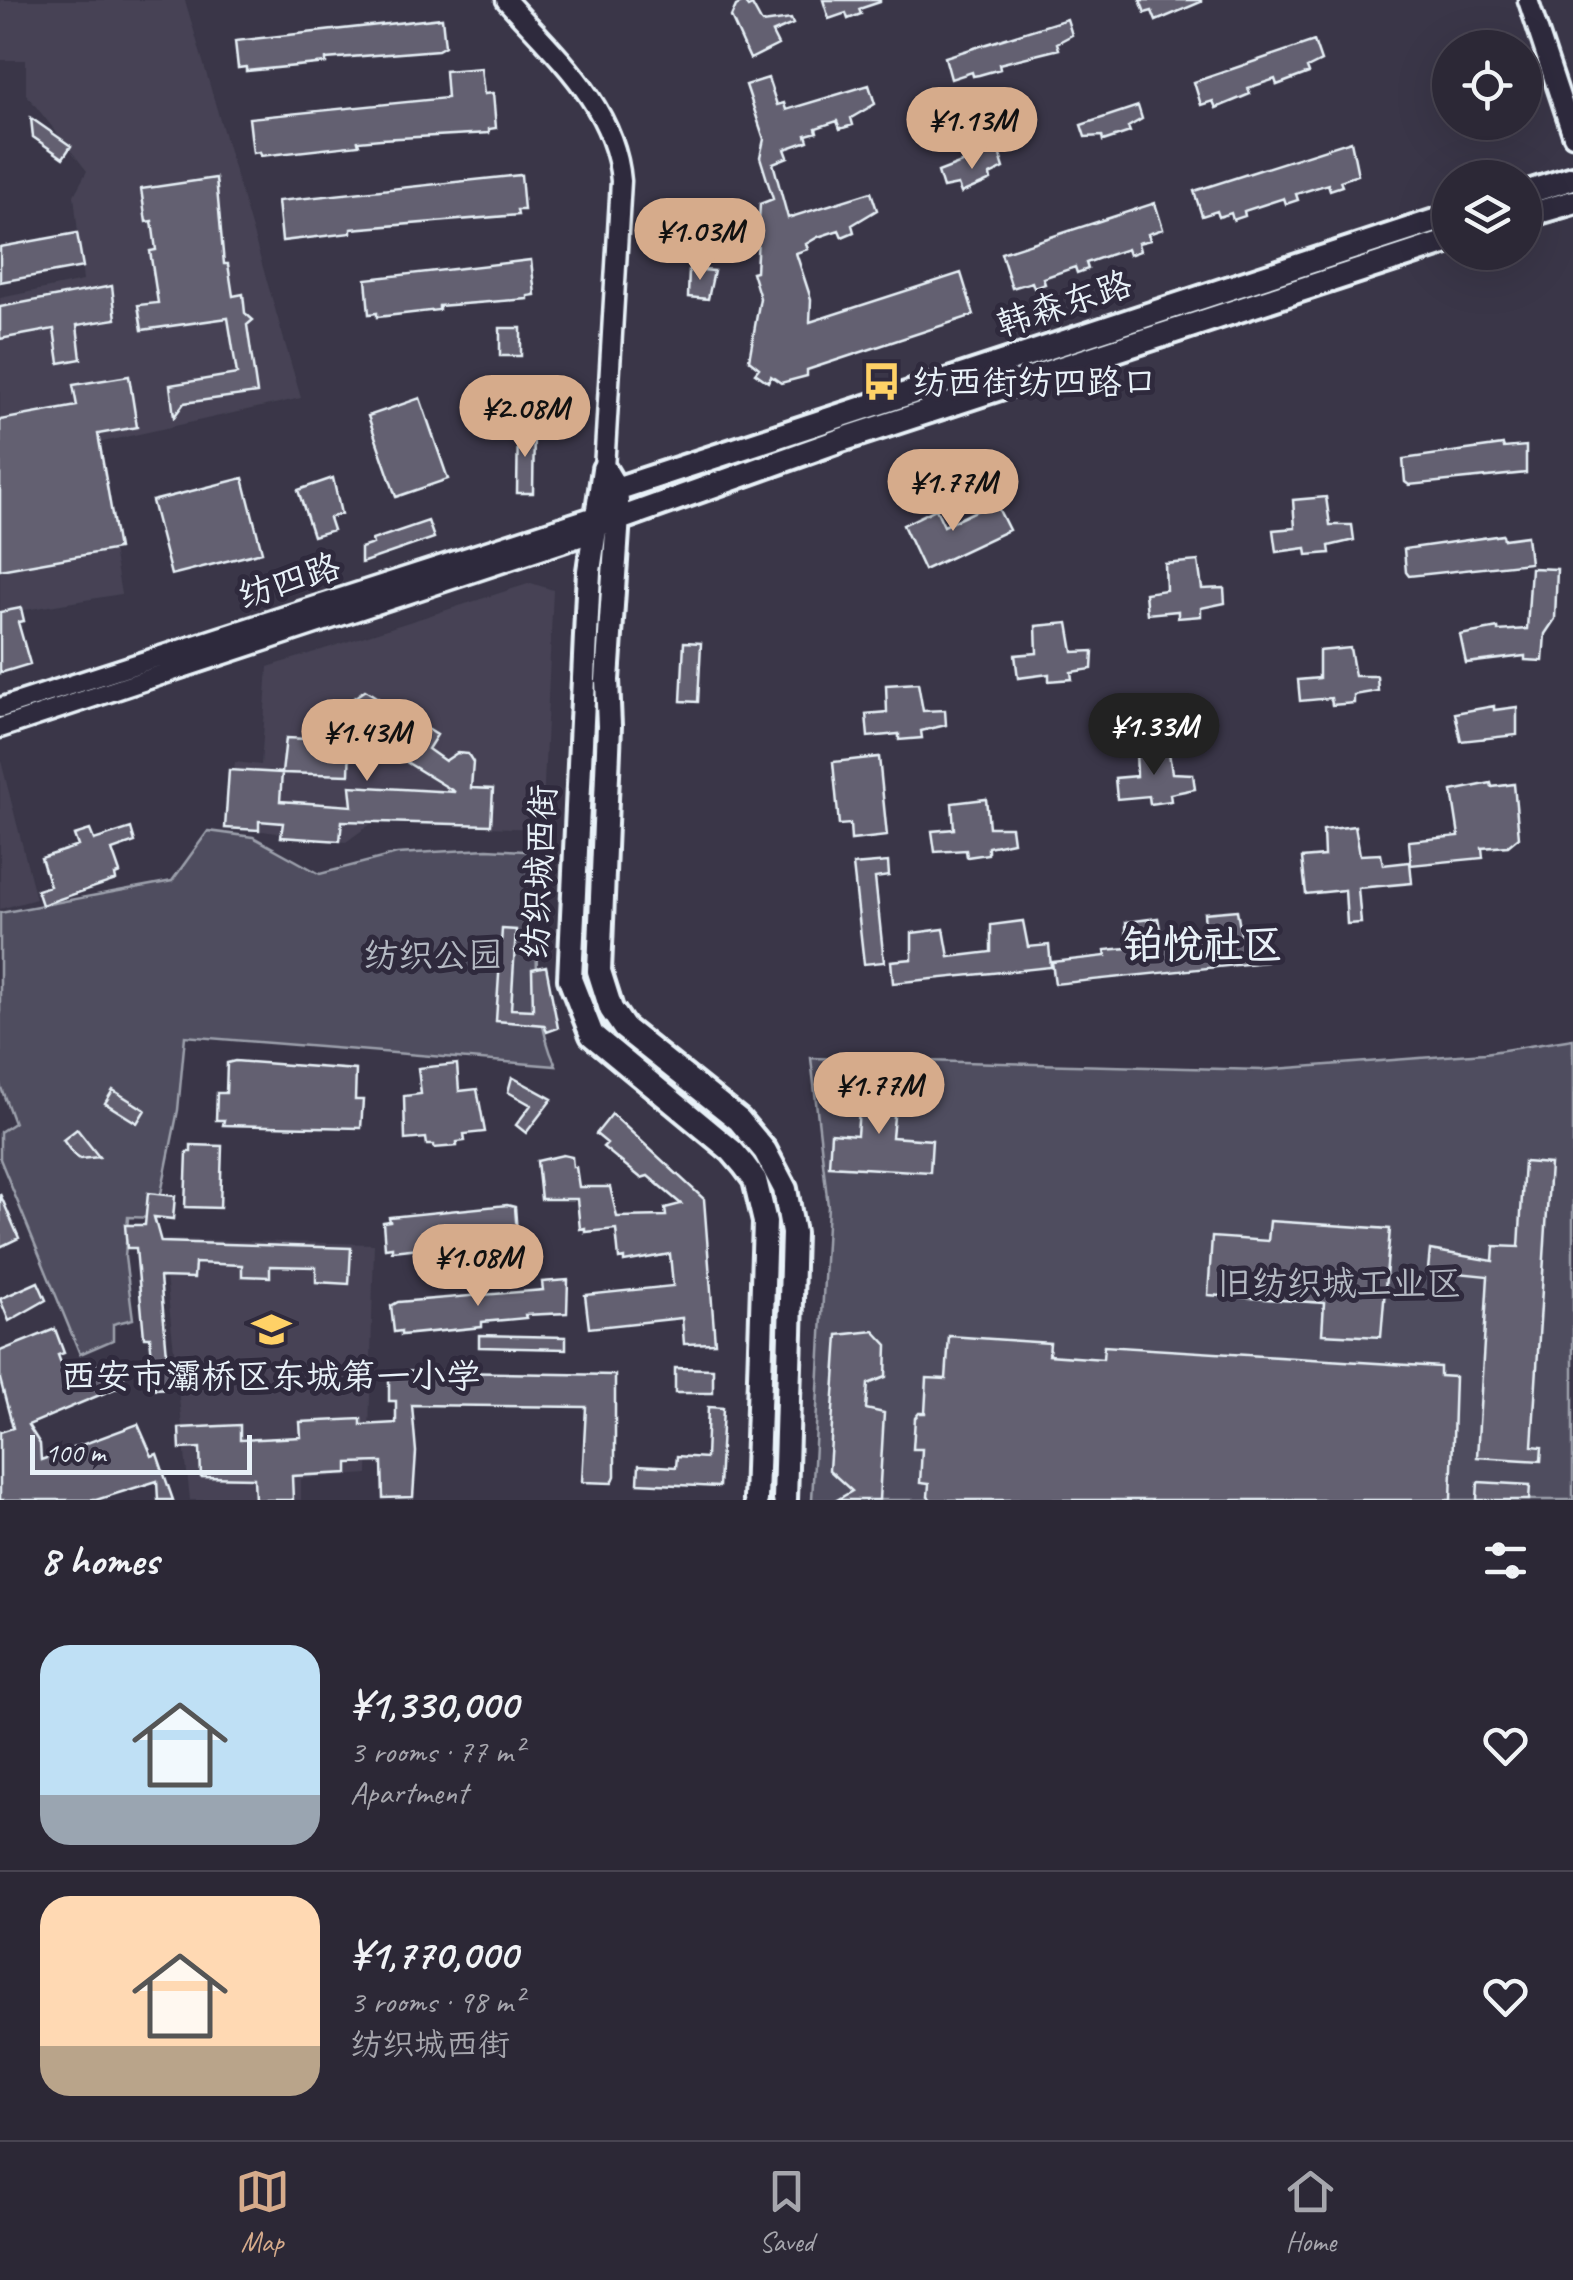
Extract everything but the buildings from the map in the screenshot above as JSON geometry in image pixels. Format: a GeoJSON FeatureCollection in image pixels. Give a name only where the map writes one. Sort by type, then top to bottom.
{"type":"FeatureCollection","features":[{"type":"Feature","properties":{"kind":"main road"},"geometry":{"type":"LineString","coordinates":[[1542,187],[1573,178]]}},
{"type":"Feature","properties":{"kind":"main road"},"geometry":{"type":"LineString","coordinates":[[1542,211],[1573,202]]}},
{"type":"Feature","properties":{"kind":"main road","name":"韩森东路"},"geometry":{"type":"LineString","coordinates":[[610,479],[1432,222]]}},
{"type":"Feature","properties":{"kind":"main road","name":"韩森东路"},"geometry":{"type":"LineString","coordinates":[[603,522],[1432,246]]}},
{"type":"Feature","properties":{"kind":"main road","name":"纺织城西街"},"geometry":{"type":"LineString","coordinates":[[610,479],[603,522],[570,979],[592,1035],[732,1151],[754,1180],[765,1222],[756,1500]]}},
{"type":"Feature","properties":{"kind":"main road","name":"纺织城西街"},"geometry":{"type":"LineString","coordinates":[[603,522],[609,726],[600,971],[611,1008],[624,1028],[739,1120],[764,1151],[785,1188],[792,1211],[793,1246],[785,1500]]}},
{"type":"Feature","properties":{"kind":"street","name":"纺织城西街"},"geometry":{"type":"LineString","coordinates":[[506,0],[607,120],[619,154],[610,479]]}},
{"type":"Feature","properties":{"kind":"street"},"geometry":{"type":"LineString","coordinates":[[1528,0],[1573,136]]}},
{"type":"Feature","properties":{"kind":"street","name":"纺四路"},"geometry":{"type":"LineString","coordinates":[[0,708],[603,522]]}},
{"type":"Feature","properties":{"kind":"street","name":"纺四路"},"geometry":{"type":"LineString","coordinates":[[0,728],[603,522]]}},
{"type":"Feature","properties":{"kind":"shaded area"},"geometry":{"type":"Polygon","coordinates":[[[0,0],[185,0],[301,398],[94,444],[121,594],[19,611],[22,627],[0,631],[0,298],[83,281],[74,195],[87,171],[26,94],[26,60],[0,60],[0,0]]]}},
{"type":"Feature","properties":{"kind":"shaded area"},"geometry":{"type":"Polygon","coordinates":[[[531,583],[553,590],[542,829],[372,823],[346,842],[225,826],[235,762],[261,765],[268,667],[531,583]]]}},
{"type":"Feature","properties":{"kind":"shaded area"},"geometry":{"type":"Polygon","coordinates":[[[0,757],[36,899],[0,909],[0,757]]]}},
{"type":"Feature","properties":{"kind":"shaded area","name":"西安市灞桥区东城第一小学"},"geometry":{"type":"Polygon","coordinates":[[[162,1239],[374,1244],[368,1474],[301,1479],[301,1500],[190,1500],[162,1239]]]}},
{"type":"Feature","properties":{"kind":"green space","name":"纺织公园"},"geometry":{"type":"Polygon","coordinates":[[[208,831],[253,837],[320,874],[397,854],[487,849],[542,852],[538,988],[547,1041],[556,1066],[185,1036],[178,1110],[156,1218],[128,1217],[125,1257],[133,1319],[113,1324],[113,1340],[80,1354],[0,1159],[0,1132],[14,1123],[0,1085],[0,913],[172,881],[208,831]]]}},
{"type":"Feature","properties":{"kind":"green space","name":"旧纺织城工业区"},"geometry":{"type":"Polygon","coordinates":[[[1573,1039],[1573,1500],[812,1500],[828,1206],[811,1058],[1262,1070],[1485,1053],[1573,1039]]]}},
{"type":"Feature","properties":{"kind":"place","name":"纺西街纺四路口"},"geometry":{"type":"Point","coordinates":[882,382]}},
{"type":"Feature","properties":{"kind":"place","name":"西安市灞桥区东城第一小学"},"geometry":{"type":"Point","coordinates":[271,1329]}},
{"type":"Feature","properties":{"kind":"district","name":"铂悦社区"},"geometry":{"type":"Point","coordinates":[1203,945]}}]}
